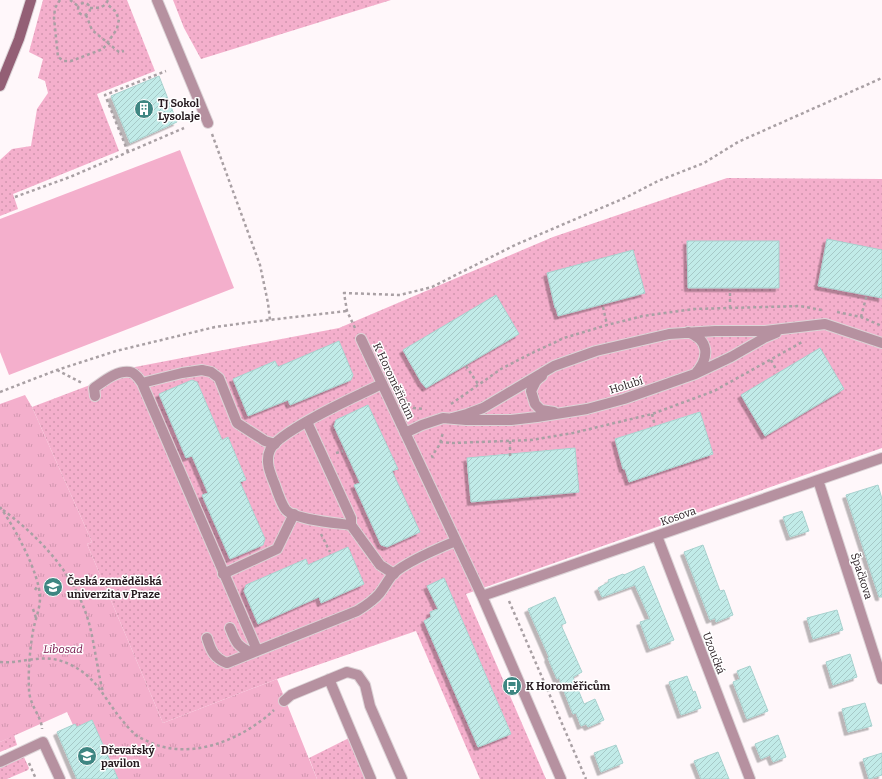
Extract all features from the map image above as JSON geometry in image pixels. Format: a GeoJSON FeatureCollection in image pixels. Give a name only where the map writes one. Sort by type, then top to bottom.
{"type":"FeatureCollection","features":[{"type":"Feature","properties":{"kind":"street"},"geometry":{"type":"LineString","coordinates":[[0,86],[19,39],[31,0]]}},
{"type":"Feature","properties":{"kind":"street"},"geometry":{"type":"LineString","coordinates":[[157,0],[208,123]]}},
{"type":"Feature","properties":{"kind":"street","name":"Holubí"},"geometry":{"type":"LineString","coordinates":[[452,418],[483,408],[554,366],[602,349],[670,334],[714,331],[765,331],[825,324],[882,343]]}},
{"type":"Feature","properties":{"kind":"street","name":"Holubí"},"geometry":{"type":"LineString","coordinates":[[405,433],[443,418],[466,420],[511,420],[587,409],[624,399],[695,374],[731,357],[764,338],[785,329]]}},
{"type":"Feature","properties":{"kind":"street"},"geometry":{"type":"LineString","coordinates":[[688,332],[696,335],[702,341],[706,354],[704,364],[695,374]]}},
{"type":"Feature","properties":{"kind":"street","name":"K Horoměřicům"},"geometry":{"type":"LineString","coordinates":[[361,340],[482,596],[561,779]]}},
{"type":"Feature","properties":{"kind":"street","name":"Holubí"},"geometry":{"type":"LineString","coordinates":[[554,366],[536,381],[531,391],[535,404],[541,410],[562,413]]}},
{"type":"Feature","properties":{"kind":"street"},"geometry":{"type":"LineString","coordinates":[[142,383],[188,372],[202,370],[211,372],[219,378],[237,423],[265,441],[275,444]]}},
{"type":"Feature","properties":{"kind":"street"},"geometry":{"type":"LineString","coordinates":[[95,392],[109,378],[120,373],[131,372],[136,375],[142,383],[254,651]]}},
{"type":"Feature","properties":{"kind":"street"},"geometry":{"type":"LineString","coordinates":[[351,525],[301,517],[286,510],[275,485],[267,460],[271,448],[286,434],[335,406],[382,384]]}},
{"type":"Feature","properties":{"kind":"street"},"geometry":{"type":"LineString","coordinates":[[307,422],[351,518],[351,525],[380,565],[394,574]]}},
{"type":"Feature","properties":{"kind":"street","name":"Kosova"},"geometry":{"type":"LineString","coordinates":[[482,596],[882,458]]}},
{"type":"Feature","properties":{"kind":"street","name":"Špačkova"},"geometry":{"type":"LineString","coordinates":[[818,480],[882,679]]}},
{"type":"Feature","properties":{"kind":"street"},"geometry":{"type":"LineString","coordinates":[[223,574],[277,549],[294,514]]}},
{"type":"Feature","properties":{"kind":"street","name":"Uzoučká"},"geometry":{"type":"LineString","coordinates":[[657,536],[750,779]]}},
{"type":"Feature","properties":{"kind":"street"},"geometry":{"type":"LineString","coordinates":[[207,638],[210,649],[218,660],[227,663],[357,611],[369,604],[378,595],[394,574],[438,548],[456,541]]}},
{"type":"Feature","properties":{"kind":"street"},"geometry":{"type":"LineString","coordinates":[[230,628],[234,640],[240,647],[254,651]]}},
{"type":"Feature","properties":{"kind":"street"},"geometry":{"type":"LineString","coordinates":[[284,701],[291,695],[347,672],[358,675],[365,685],[370,706],[402,779]]}},
{"type":"Feature","properties":{"kind":"street"},"geometry":{"type":"LineString","coordinates":[[329,680],[371,779]]}},
{"type":"Feature","properties":{"kind":"street"},"geometry":{"type":"LineString","coordinates":[[0,762],[43,742],[60,779]]}},
{"type":"Feature","properties":{"kind":"path"},"geometry":{"type":"LineString","coordinates":[[60,0],[55,8],[54,18],[58,57],[71,61],[103,49],[117,29],[119,20],[115,11],[107,4]]}},
{"type":"Feature","properties":{"kind":"path"},"geometry":{"type":"LineString","coordinates":[[70,0],[78,6]]}},
{"type":"Feature","properties":{"kind":"path"},"geometry":{"type":"LineString","coordinates":[[90,8],[101,7],[107,4],[108,0]]}},
{"type":"Feature","properties":{"kind":"path"},"geometry":{"type":"LineString","coordinates":[[78,6],[85,1],[88,4],[90,8],[89,13],[86,15]]}},
{"type":"Feature","properties":{"kind":"path"},"geometry":{"type":"LineString","coordinates":[[78,6],[77,10],[79,13],[82,16],[86,15]]}},
{"type":"Feature","properties":{"kind":"path"},"geometry":{"type":"LineString","coordinates":[[86,15],[92,30],[119,52],[124,51]]}},
{"type":"Feature","properties":{"kind":"path"},"geometry":{"type":"LineString","coordinates":[[128,152],[105,95],[166,71]]}},
{"type":"Feature","properties":{"kind":"path"},"geometry":{"type":"LineString","coordinates":[[361,340],[347,311],[344,293],[400,295],[432,287],[515,245],[627,197],[658,181],[704,163],[738,142],[882,78]]}},
{"type":"Feature","properties":{"kind":"path"},"geometry":{"type":"LineString","coordinates":[[208,123],[260,265],[270,320]]}},
{"type":"Feature","properties":{"kind":"path"},"geometry":{"type":"LineString","coordinates":[[15,197],[70,177],[184,128]]}},
{"type":"Feature","properties":{"kind":"path"},"geometry":{"type":"LineString","coordinates":[[730,289],[730,308]]}},
{"type":"Feature","properties":{"kind":"path"},"geometry":{"type":"LineString","coordinates":[[861,317],[867,294]]}},
{"type":"Feature","properties":{"kind":"path"},"geometry":{"type":"LineString","coordinates":[[603,307],[607,325]]}},
{"type":"Feature","properties":{"kind":"path"},"geometry":{"type":"LineString","coordinates":[[0,392],[57,370],[116,351],[215,327],[347,311]]}},
{"type":"Feature","properties":{"kind":"path"},"geometry":{"type":"LineString","coordinates":[[771,360],[777,371]]}},
{"type":"Feature","properties":{"kind":"path"},"geometry":{"type":"LineString","coordinates":[[466,366],[478,384]]}},
{"type":"Feature","properties":{"kind":"path"},"geometry":{"type":"LineString","coordinates":[[57,370],[95,392]]}},
{"type":"Feature","properties":{"kind":"path"},"geometry":{"type":"LineString","coordinates":[[652,414],[656,426]]}},
{"type":"Feature","properties":{"kind":"path"},"geometry":{"type":"LineString","coordinates":[[510,441],[510,456]]}},
{"type":"Feature","properties":{"kind":"path"},"geometry":{"type":"LineString","coordinates":[[0,507],[25,549],[38,584],[40,598],[33,632],[29,690],[31,703],[42,724],[43,742]]}},
{"type":"Feature","properties":{"kind":"path"},"geometry":{"type":"LineString","coordinates":[[0,507],[46,548],[66,574],[79,597],[94,642],[97,669],[103,693]]}},
{"type":"Feature","properties":{"kind":"path"},"geometry":{"type":"LineString","coordinates":[[35,590],[38,584]]}},
{"type":"Feature","properties":{"kind":"path"},"geometry":{"type":"LineString","coordinates":[[33,609],[36,618]]}},
{"type":"Feature","properties":{"kind":"path"},"geometry":{"type":"LineString","coordinates":[[0,662],[39,657],[55,659],[71,664],[87,675],[103,693],[121,720],[137,736],[154,745],[171,749],[187,750],[214,745],[232,738],[252,728],[284,701]]}},
{"type":"Feature","properties":{"kind":"green space"},"geometry":{"type":"Polygon","coordinates":[[[43,0],[127,0],[155,71],[97,94],[119,151],[13,194],[18,209],[0,216],[0,160],[12,149],[31,146],[37,109],[48,93],[45,81],[38,78],[43,59],[29,52],[43,0]]]}},
{"type":"Feature","properties":{"kind":"green space"},"geometry":{"type":"Polygon","coordinates":[[[173,0],[391,0],[201,59],[184,28],[173,0]]]}},
{"type":"Feature","properties":{"kind":"green space"},"geometry":{"type":"Polygon","coordinates":[[[180,150],[234,288],[9,375],[0,352],[0,219],[180,150]]]}},
{"type":"Feature","properties":{"kind":"green space"},"geometry":{"type":"Polygon","coordinates":[[[727,178],[882,179],[882,250],[819,286],[882,298],[882,448],[466,594],[546,779],[480,779],[416,631],[277,679],[163,723],[87,544],[92,542],[32,407],[90,385],[98,379],[135,367],[339,328],[553,237],[727,178]],[[687,241],[688,288],[779,288],[779,241],[740,241],[726,256],[726,241],[687,241]],[[550,286],[559,316],[644,293],[550,286]],[[496,296],[403,350],[426,388],[519,334],[496,296]],[[339,342],[300,363],[293,361],[278,367],[275,361],[233,379],[248,416],[288,400],[290,405],[350,380],[353,375],[339,342]],[[192,380],[159,395],[172,424],[181,434],[179,441],[186,458],[192,456],[208,493],[203,495],[230,559],[263,545],[265,539],[240,482],[246,479],[228,437],[222,440],[197,382],[192,380]],[[368,405],[336,420],[334,426],[360,483],[354,485],[381,545],[392,471],[397,469],[368,405]],[[699,412],[615,439],[623,469],[625,469],[629,482],[713,454],[699,412]],[[575,448],[518,453],[518,455],[506,456],[506,454],[468,458],[467,466],[471,502],[579,492],[575,448]],[[348,548],[308,565],[306,559],[246,585],[244,591],[258,624],[288,611],[297,601],[304,604],[319,597],[322,603],[341,594],[339,589],[342,588],[344,593],[364,584],[348,548]],[[456,606],[438,614],[436,609],[430,612],[431,617],[424,621],[478,746],[511,733],[456,606]]]}},
{"type":"Feature","properties":{"kind":"green space","name":"Libosad"},"geometry":{"type":"Polygon","coordinates":[[[25,395],[32,407],[92,542],[87,544],[163,723],[277,679],[317,779],[118,779],[92,720],[77,727],[75,724],[73,725],[67,712],[0,742],[0,404],[25,395]]]}},
{"type":"Feature","properties":{"kind":"green space"},"geometry":{"type":"Polygon","coordinates":[[[14,735],[17,745],[0,752],[0,742],[14,735]]]}},
{"type":"Feature","properties":{"kind":"green space"},"geometry":{"type":"Polygon","coordinates":[[[353,736],[371,779],[317,779],[309,758],[353,736]]]}},
{"type":"Feature","properties":{"kind":"green space"},"geometry":{"type":"Polygon","coordinates":[[[23,755],[29,768],[28,770],[7,779],[0,779],[0,765],[23,755]]]}},
{"type":"Feature","properties":{"kind":"building","name":"TJ Sokol Lysolaje"},"geometry":{"type":"Polygon","coordinates":[[[159,76],[177,122],[130,143],[111,96],[159,76]]]}},
{"type":"Feature","properties":{"kind":"building"},"geometry":{"type":"Polygon","coordinates":[[[827,239],[882,250],[882,298],[818,286],[827,239]]]}},
{"type":"Feature","properties":{"kind":"building"},"geometry":{"type":"Polygon","coordinates":[[[687,241],[779,241],[779,288],[688,288],[687,241]]]}},
{"type":"Feature","properties":{"kind":"building"},"geometry":{"type":"Polygon","coordinates":[[[633,250],[645,293],[558,316],[547,273],[633,250]]]}},
{"type":"Feature","properties":{"kind":"building"},"geometry":{"type":"Polygon","coordinates":[[[496,295],[519,334],[426,388],[403,350],[496,295]]]}},
{"type":"Feature","properties":{"kind":"building"},"geometry":{"type":"Polygon","coordinates":[[[339,341],[353,375],[351,380],[290,405],[288,400],[248,416],[233,379],[275,361],[278,367],[339,341]]]}},
{"type":"Feature","properties":{"kind":"building"},"geometry":{"type":"Polygon","coordinates":[[[820,348],[844,389],[765,436],[741,395],[820,348]]]}},
{"type":"Feature","properties":{"kind":"building"},"geometry":{"type":"Polygon","coordinates":[[[192,380],[197,382],[222,440],[228,437],[246,480],[240,482],[265,539],[263,545],[230,559],[202,495],[208,493],[192,456],[186,458],[159,394],[192,380]]]}},
{"type":"Feature","properties":{"kind":"building"},"geometry":{"type":"Polygon","coordinates":[[[368,405],[398,469],[392,471],[420,532],[387,547],[381,545],[354,485],[360,483],[334,426],[336,420],[368,405]]]}},
{"type":"Feature","properties":{"kind":"building"},"geometry":{"type":"Polygon","coordinates":[[[700,412],[713,454],[629,482],[625,469],[623,469],[615,439],[700,412]]]}},
{"type":"Feature","properties":{"kind":"building"},"geometry":{"type":"Polygon","coordinates":[[[575,448],[579,492],[471,502],[467,458],[575,448]]]}},
{"type":"Feature","properties":{"kind":"building"},"geometry":{"type":"Polygon","coordinates":[[[878,485],[882,499],[882,597],[879,597],[846,495],[878,485]]]}},
{"type":"Feature","properties":{"kind":"building"},"geometry":{"type":"Polygon","coordinates":[[[802,511],[809,531],[790,537],[783,517],[802,511]]]}},
{"type":"Feature","properties":{"kind":"building"},"geometry":{"type":"Polygon","coordinates":[[[703,545],[720,591],[724,590],[733,615],[716,622],[715,618],[710,620],[684,552],[703,545]]]}},
{"type":"Feature","properties":{"kind":"building"},"geometry":{"type":"Polygon","coordinates":[[[348,547],[364,584],[321,603],[319,597],[258,624],[244,591],[246,585],[306,559],[308,565],[348,547]]]}},
{"type":"Feature","properties":{"kind":"building"},"geometry":{"type":"Polygon","coordinates":[[[644,566],[674,640],[650,649],[640,622],[650,619],[635,585],[602,597],[598,588],[609,582],[608,580],[644,566]]]}},
{"type":"Feature","properties":{"kind":"building"},"geometry":{"type":"Polygon","coordinates":[[[444,578],[511,734],[478,747],[424,621],[431,617],[430,612],[438,609],[427,586],[444,578]]]}},
{"type":"Feature","properties":{"kind":"building"},"geometry":{"type":"Polygon","coordinates":[[[555,597],[566,623],[561,625],[582,672],[573,677],[584,704],[595,699],[604,720],[588,727],[586,724],[581,726],[576,713],[573,714],[559,678],[557,679],[528,609],[555,597]]]}},
{"type":"Feature","properties":{"kind":"building"},"geometry":{"type":"Polygon","coordinates":[[[837,610],[843,630],[813,639],[807,618],[837,610]]]}},
{"type":"Feature","properties":{"kind":"building"},"geometry":{"type":"Polygon","coordinates":[[[850,654],[857,677],[833,685],[826,662],[850,654]]]}},
{"type":"Feature","properties":{"kind":"building"},"geometry":{"type":"Polygon","coordinates":[[[750,666],[768,711],[747,719],[733,682],[740,679],[737,671],[750,666]]]}},
{"type":"Feature","properties":{"kind":"building"},"geometry":{"type":"Polygon","coordinates":[[[687,676],[693,692],[695,691],[701,708],[681,715],[669,682],[687,676]]]}},
{"type":"Feature","properties":{"kind":"building"},"geometry":{"type":"Polygon","coordinates":[[[865,703],[872,726],[848,732],[842,709],[865,703]]]}},
{"type":"Feature","properties":{"kind":"building","name":"Dřevařský pavilon"},"geometry":{"type":"Polygon","coordinates":[[[92,720],[118,779],[77,779],[57,732],[75,724],[77,727],[92,720]]]}},
{"type":"Feature","properties":{"kind":"building"},"geometry":{"type":"Polygon","coordinates":[[[778,735],[786,757],[773,762],[770,755],[761,759],[755,744],[778,735]]]}},
{"type":"Feature","properties":{"kind":"building"},"geometry":{"type":"Polygon","coordinates":[[[616,745],[623,763],[601,772],[594,753],[616,745]]]}},
{"type":"Feature","properties":{"kind":"building"},"geometry":{"type":"Polygon","coordinates":[[[718,752],[729,779],[701,779],[694,761],[718,752]]]}},
{"type":"Feature","properties":{"kind":"building"},"geometry":{"type":"Polygon","coordinates":[[[882,753],[882,775],[869,779],[863,759],[882,753]]]}},
{"type":"Feature","properties":{"kind":"place","name":"TJ Sokol Lysolaje"},"geometry":{"type":"Point","coordinates":[144,109]}},
{"type":"Feature","properties":{"kind":"place","name":"Česká zemědělská univerzita v Praze"},"geometry":{"type":"Point","coordinates":[53,587]}},
{"type":"Feature","properties":{"kind":"place","name":"K Horoměřicům"},"geometry":{"type":"Point","coordinates":[512,686]}},
{"type":"Feature","properties":{"kind":"place","name":"Dřevařský pavilon"},"geometry":{"type":"Point","coordinates":[87,756]}}]}
